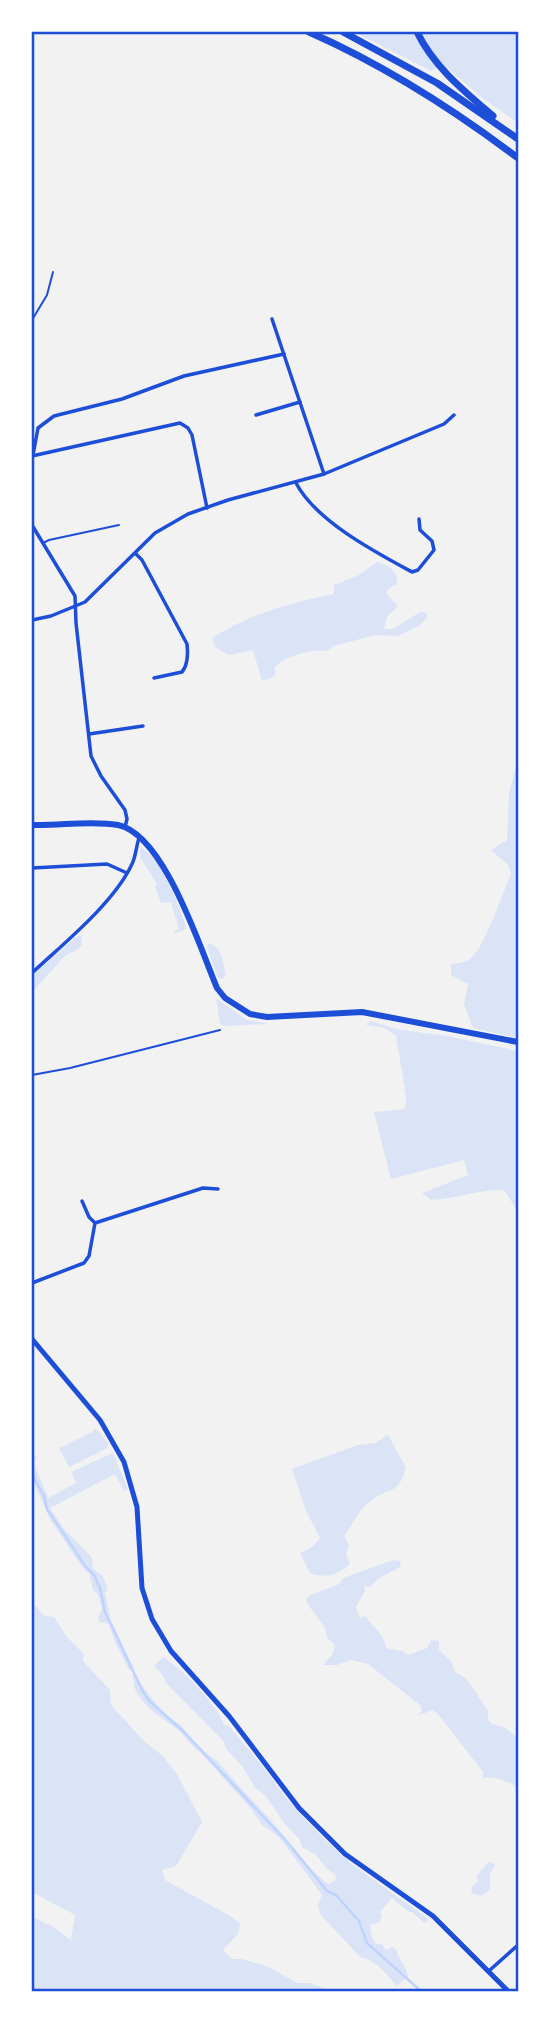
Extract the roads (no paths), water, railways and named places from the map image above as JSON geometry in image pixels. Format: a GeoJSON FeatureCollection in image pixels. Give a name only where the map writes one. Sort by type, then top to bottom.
{"type":"FeatureCollection","features":[{"type":"Feature","properties":{"kind":"highway"},"geometry":{"type":"LineString","coordinates":[[309,32],[375,64],[416,88],[519,158]]}},
{"type":"Feature","properties":{"kind":"highway"},"geometry":{"type":"LineString","coordinates":[[343,32],[437,83],[519,138]]}},
{"type":"Feature","properties":{"kind":"highway"},"geometry":{"type":"LineString","coordinates":[[417,32],[444,72],[519,138]]}},
{"type":"Feature","properties":{"kind":"main road"},"geometry":{"type":"LineString","coordinates":[[32,825],[94,824],[125,827],[139,836],[152,849],[176,890],[218,988],[225,998],[250,1014],[267,1017],[362,1012],[519,1042]]}},
{"type":"Feature","properties":{"kind":"street"},"geometry":{"type":"LineString","coordinates":[[272,319],[324,474]]}},
{"type":"Feature","properties":{"kind":"street"},"geometry":{"type":"LineString","coordinates":[[206,508],[192,435],[188,428],[180,424],[169,424],[32,456],[38,428],[54,416],[122,399],[184,376],[284,354]]}},
{"type":"Feature","properties":{"kind":"street"},"geometry":{"type":"LineString","coordinates":[[256,415],[300,402]]}},
{"type":"Feature","properties":{"kind":"street"},"geometry":{"type":"LineString","coordinates":[[32,620],[77,607],[95,595],[155,533],[188,514],[324,474],[444,424],[454,415]]}},
{"type":"Feature","properties":{"kind":"street"},"geometry":{"type":"LineString","coordinates":[[296,483],[301,492],[341,530],[412,572],[418,570],[433,550],[432,541],[420,530],[419,519]]}},
{"type":"Feature","properties":{"kind":"street"},"geometry":{"type":"LineString","coordinates":[[32,525],[75,596],[92,756],[101,776],[127,814],[125,827]]}},
{"type":"Feature","properties":{"kind":"street"},"geometry":{"type":"LineString","coordinates":[[135,553],[142,560],[187,644],[186,668],[182,673],[154,678]]}},
{"type":"Feature","properties":{"kind":"street"},"geometry":{"type":"LineString","coordinates":[[89,734],[143,726]]}},
{"type":"Feature","properties":{"kind":"street"},"geometry":{"type":"LineString","coordinates":[[32,973],[83,926],[120,886],[133,863],[139,836]]}},
{"type":"Feature","properties":{"kind":"street"},"geometry":{"type":"LineString","coordinates":[[32,868],[107,864],[127,873]]}},
{"type":"Feature","properties":{"kind":"street"},"geometry":{"type":"LineString","coordinates":[[95,1223],[204,1188],[218,1189]]}},
{"type":"Feature","properties":{"kind":"street"},"geometry":{"type":"LineString","coordinates":[[82,1201],[89,1217],[95,1223]]}},
{"type":"Feature","properties":{"kind":"street"},"geometry":{"type":"LineString","coordinates":[[32,1283],[84,1263],[89,1256],[95,1223]]}},
{"type":"Feature","properties":{"kind":"street"},"geometry":{"type":"LineString","coordinates":[[32,1339],[100,1420],[124,1462],[137,1507],[142,1588],[152,1619],[171,1651],[229,1716],[299,1808],[345,1854],[436,1919],[490,1970],[509,1992]]}},
{"type":"Feature","properties":{"kind":"street"},"geometry":{"type":"LineString","coordinates":[[490,1970],[519,1945]]}},
{"type":"Feature","properties":{"kind":"lane"},"geometry":{"type":"LineString","coordinates":[[42,544],[49,540],[119,525]]}},
{"type":"Feature","properties":{"kind":"waterway"},"geometry":{"type":"LineString","coordinates":[[32,1467],[47,1509],[94,1575],[105,1612],[150,1702],[183,1731],[288,1843],[327,1891],[336,1895],[359,1921],[367,1943],[422,1992]]}}]}
